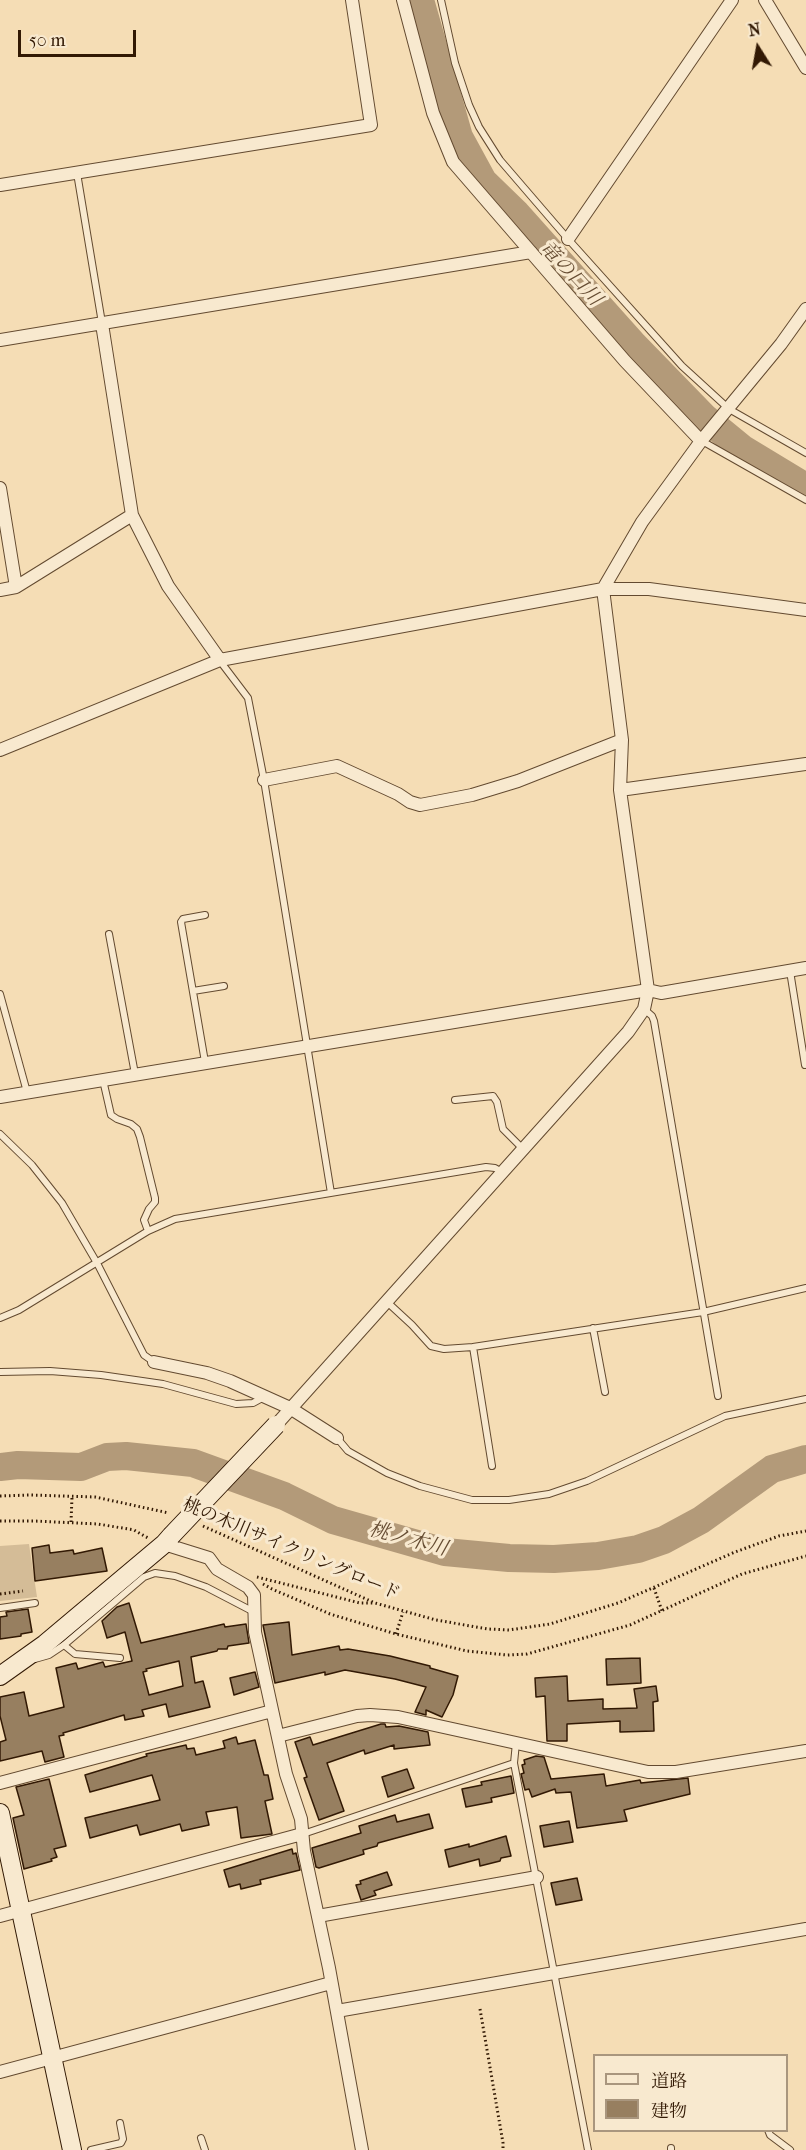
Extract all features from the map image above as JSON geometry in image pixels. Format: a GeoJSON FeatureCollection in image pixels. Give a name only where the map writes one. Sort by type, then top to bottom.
{"type":"FeatureCollection","features":[{"type":"Feature","properties":{"kind":"street"},"geometry":{"type":"LineString","coordinates":[[0,185],[371,125],[352,0]]}},
{"type":"Feature","properties":{"kind":"street"},"geometry":{"type":"LineString","coordinates":[[403,0],[433,113],[453,162],[625,361],[701,441]]}},
{"type":"Feature","properties":{"kind":"street"},"geometry":{"type":"LineString","coordinates":[[568,239],[732,0]]}},
{"type":"Feature","properties":{"kind":"street"},"geometry":{"type":"LineString","coordinates":[[765,0],[806,68]]}},
{"type":"Feature","properties":{"kind":"street"},"geometry":{"type":"LineString","coordinates":[[0,340],[531,252]]}},
{"type":"Feature","properties":{"kind":"street"},"geometry":{"type":"LineString","coordinates":[[0,1676],[25,1660],[162,1541],[276,1425],[628,1032],[644,1009],[648,990],[621,790],[622,740],[603,590],[642,522],[701,441],[781,344],[806,309]]}},
{"type":"Feature","properties":{"kind":"street"},"geometry":{"type":"LineString","coordinates":[[102,324],[132,515],[168,586],[220,660]]}},
{"type":"Feature","properties":{"kind":"street"},"geometry":{"type":"LineString","coordinates":[[0,489],[16,587]]}},
{"type":"Feature","properties":{"kind":"street"},"geometry":{"type":"LineString","coordinates":[[0,590],[16,587],[132,515]]}},
{"type":"Feature","properties":{"kind":"street"},"geometry":{"type":"LineString","coordinates":[[0,750],[220,660],[603,590],[649,589],[806,610]]}},
{"type":"Feature","properties":{"kind":"street"},"geometry":{"type":"LineString","coordinates":[[264,780],[337,766],[420,805],[472,795],[518,782],[622,740]]}},
{"type":"Feature","properties":{"kind":"street"},"geometry":{"type":"LineString","coordinates":[[621,790],[806,764]]}},
{"type":"Feature","properties":{"kind":"street"},"geometry":{"type":"LineString","coordinates":[[0,1097],[648,990],[662,993],[806,968]]}},
{"type":"Feature","properties":{"kind":"street"},"geometry":{"type":"LineString","coordinates":[[154,1362],[207,1373],[264,1396],[290,1408],[337,1438]]}},
{"type":"Feature","properties":{"kind":"street"},"geometry":{"type":"LineString","coordinates":[[162,1541],[208,1558],[217,1569],[252,1591],[255,1603],[255,1632],[286,1774],[301,1819],[304,1851],[332,1983],[362,2150]]}},
{"type":"Feature","properties":{"kind":"street"},"geometry":{"type":"LineString","coordinates":[[0,1783],[272,1711]]}},
{"type":"Feature","properties":{"kind":"street"},"geometry":{"type":"LineString","coordinates":[[278,1736],[357,1716],[398,1717],[648,1772],[676,1772],[806,1751]]}},
{"type":"Feature","properties":{"kind":"street"},"geometry":{"type":"LineString","coordinates":[[0,1814],[72,2150]]}},
{"type":"Feature","properties":{"kind":"street"},"geometry":{"type":"LineString","coordinates":[[0,1916],[302,1834]]}},
{"type":"Feature","properties":{"kind":"street"},"geometry":{"type":"LineString","coordinates":[[318,1916],[537,1877]]}},
{"type":"Feature","properties":{"kind":"street"},"geometry":{"type":"LineString","coordinates":[[337,2011],[806,1929]]}},
{"type":"Feature","properties":{"kind":"street"},"geometry":{"type":"LineString","coordinates":[[0,2072],[332,1983]]}},
{"type":"Feature","properties":{"kind":"lane"},"geometry":{"type":"LineString","coordinates":[[441,0],[455,63],[469,105],[479,127],[500,160],[682,366],[729,409],[806,453]]}},
{"type":"Feature","properties":{"kind":"lane"},"geometry":{"type":"LineString","coordinates":[[77,172],[102,324]]}},
{"type":"Feature","properties":{"kind":"lane"},"geometry":{"type":"LineString","coordinates":[[701,441],[806,500]]}},
{"type":"Feature","properties":{"kind":"lane"},"geometry":{"type":"LineString","coordinates":[[220,660],[248,698],[264,780],[305,1045],[331,1193]]}},
{"type":"Feature","properties":{"kind":"lane"},"geometry":{"type":"LineString","coordinates":[[205,915],[183,919],[181,922],[205,1062]]}},
{"type":"Feature","properties":{"kind":"lane"},"geometry":{"type":"LineString","coordinates":[[109,934],[135,1074]]}},
{"type":"Feature","properties":{"kind":"lane"},"geometry":{"type":"LineString","coordinates":[[790,970],[804,1039],[805,1065]]}},
{"type":"Feature","properties":{"kind":"lane"},"geometry":{"type":"LineString","coordinates":[[193,991],[224,986]]}},
{"type":"Feature","properties":{"kind":"lane"},"geometry":{"type":"LineString","coordinates":[[0,994],[27,1092]]}},
{"type":"Feature","properties":{"kind":"lane"},"geometry":{"type":"LineString","coordinates":[[644,1009],[654,1021],[718,1396]]}},
{"type":"Feature","properties":{"kind":"lane"},"geometry":{"type":"LineString","coordinates":[[103,1079],[111,1115],[131,1124],[137,1129],[140,1137],[155,1198],[144,1220],[148,1232]]}},
{"type":"Feature","properties":{"kind":"lane"},"geometry":{"type":"LineString","coordinates":[[455,1100],[493,1096],[497,1102],[503,1129],[523,1149]]}},
{"type":"Feature","properties":{"kind":"lane"},"geometry":{"type":"LineString","coordinates":[[0,1134],[32,1165],[74,1221],[144,1355],[154,1362]]}},
{"type":"Feature","properties":{"kind":"lane"},"geometry":{"type":"LineString","coordinates":[[0,1318],[19,1310],[148,1232],[183,1216],[486,1167],[502,1172]]}},
{"type":"Feature","properties":{"kind":"lane"},"geometry":{"type":"LineString","coordinates":[[386,1301],[412,1324],[431,1346],[444,1349],[473,1347],[703,1312],[806,1288]]}},
{"type":"Feature","properties":{"kind":"lane"},"geometry":{"type":"LineString","coordinates":[[593,1328],[605,1392]]}},
{"type":"Feature","properties":{"kind":"lane"},"geometry":{"type":"LineString","coordinates":[[473,1347],[492,1466]]}},
{"type":"Feature","properties":{"kind":"lane"},"geometry":{"type":"LineString","coordinates":[[0,1372],[50,1371],[102,1375],[163,1384],[244,1405],[253,1403],[264,1396]]}},
{"type":"Feature","properties":{"kind":"lane"},"geometry":{"type":"LineString","coordinates":[[337,1438],[348,1451],[387,1473],[420,1486],[472,1500],[509,1500],[549,1494],[587,1481],[725,1416],[806,1399]]}},
{"type":"Feature","properties":{"kind":"lane"},"geometry":{"type":"LineString","coordinates":[[25,1660],[49,1655],[64,1645],[144,1577],[155,1573],[175,1576],[206,1587],[255,1612]]}},
{"type":"Feature","properties":{"kind":"lane"},"geometry":{"type":"LineString","coordinates":[[0,1608],[35,1603]]}},
{"type":"Feature","properties":{"kind":"lane"},"geometry":{"type":"LineString","coordinates":[[64,1645],[75,1654],[120,1658]]}},
{"type":"Feature","properties":{"kind":"lane"},"geometry":{"type":"LineString","coordinates":[[516,1743],[514,1763],[588,2150]]}},
{"type":"Feature","properties":{"kind":"lane"},"geometry":{"type":"LineString","coordinates":[[302,1834],[514,1763]]}},
{"type":"Feature","properties":{"kind":"lane"},"geometry":{"type":"LineString","coordinates":[[91,2150],[121,2143],[123,2139],[120,2123]]}},
{"type":"Feature","properties":{"kind":"lane"},"geometry":{"type":"LineString","coordinates":[[769,2132],[790,2150]]}},
{"type":"Feature","properties":{"kind":"lane"},"geometry":{"type":"LineString","coordinates":[[201,2138],[205,2150]]}},
{"type":"Feature","properties":{"kind":"path","name":"桃の木川サイクリングロード"},"geometry":{"type":"LineString","coordinates":[[0,1496],[95,1497],[174,1514]]}},
{"type":"Feature","properties":{"kind":"path"},"geometry":{"type":"LineString","coordinates":[[71,1522],[72,1496]]}},
{"type":"Feature","properties":{"kind":"path"},"geometry":{"type":"LineString","coordinates":[[0,1521],[71,1522],[134,1530],[162,1541]]}},
{"type":"Feature","properties":{"kind":"path","name":"桃の木川サイクリングロード"},"geometry":{"type":"LineString","coordinates":[[194,1522],[375,1603],[464,1626],[509,1630],[550,1624],[583,1615],[618,1603],[757,1543],[806,1531]]}},
{"type":"Feature","properties":{"kind":"path"},"geometry":{"type":"LineString","coordinates":[[375,1603],[360,1603],[254,1577],[272,1589],[330,1614],[396,1634],[467,1651],[507,1655],[527,1654],[598,1635],[662,1611],[692,1595],[742,1574],[806,1556]]}},
{"type":"Feature","properties":{"kind":"path"},"geometry":{"type":"LineString","coordinates":[[654,1588],[662,1611]]}},
{"type":"Feature","properties":{"kind":"path"},"geometry":{"type":"LineString","coordinates":[[0,1594],[23,1591]]}},
{"type":"Feature","properties":{"kind":"path"},"geometry":{"type":"LineString","coordinates":[[396,1634],[403,1612]]}},
{"type":"Feature","properties":{"kind":"path"},"geometry":{"type":"LineString","coordinates":[[480,2009],[503,2143],[502,2150]]}},
{"type":"Feature","properties":{"kind":"shaded area"},"geometry":{"type":"Polygon","coordinates":[[[29,1544],[37,1597],[0,1601],[0,1546],[29,1544]]]}},
{"type":"Feature","properties":{"kind":"building"},"geometry":{"type":"Polygon","coordinates":[[[49,1545],[50,1553],[73,1550],[74,1554],[102,1548],[107,1571],[35,1581],[32,1548],[49,1545]]]}},
{"type":"Feature","properties":{"kind":"building"},"geometry":{"type":"Polygon","coordinates":[[[129,1603],[141,1643],[224,1624],[225,1627],[246,1624],[249,1643],[228,1646],[227,1649],[218,1649],[191,1657],[195,1683],[203,1681],[210,1707],[169,1717],[166,1704],[142,1710],[144,1716],[125,1720],[124,1715],[63,1733],[64,1735],[59,1736],[64,1757],[45,1762],[42,1751],[0,1761],[0,1742],[6,1740],[0,1716],[0,1697],[24,1692],[29,1716],[64,1707],[56,1668],[76,1663],[78,1669],[103,1662],[105,1667],[132,1661],[125,1632],[107,1638],[102,1621],[117,1607],[129,1603]],[[179,1661],[146,1669],[147,1671],[143,1672],[149,1695],[183,1686],[179,1661]]]}},
{"type":"Feature","properties":{"kind":"building"},"geometry":{"type":"Polygon","coordinates":[[[28,1609],[32,1632],[0,1639],[0,1617],[7,1616],[6,1612],[28,1609]]]}},
{"type":"Feature","properties":{"kind":"building"},"geometry":{"type":"Polygon","coordinates":[[[289,1622],[292,1655],[339,1646],[340,1650],[348,1649],[390,1656],[458,1676],[453,1695],[442,1717],[426,1710],[426,1715],[415,1712],[426,1687],[395,1679],[345,1670],[275,1683],[263,1625],[289,1622]]]}},
{"type":"Feature","properties":{"kind":"building"},"geometry":{"type":"Polygon","coordinates":[[[640,1658],[641,1683],[607,1685],[606,1659],[640,1658]]]}},
{"type":"Feature","properties":{"kind":"building"},"geometry":{"type":"Polygon","coordinates":[[[255,1672],[259,1687],[234,1695],[230,1678],[255,1672]]]}},
{"type":"Feature","properties":{"kind":"building"},"geometry":{"type":"Polygon","coordinates":[[[567,1676],[568,1701],[603,1699],[603,1709],[637,1708],[634,1689],[656,1686],[658,1701],[653,1702],[654,1731],[620,1732],[620,1721],[567,1724],[567,1741],[547,1741],[545,1696],[536,1697],[535,1678],[567,1676]]]}},
{"type":"Feature","properties":{"kind":"building"},"geometry":{"type":"Polygon","coordinates":[[[385,1724],[386,1727],[399,1726],[428,1732],[430,1745],[394,1749],[394,1745],[365,1754],[364,1750],[327,1763],[344,1811],[319,1820],[304,1778],[307,1777],[295,1742],[310,1737],[313,1745],[385,1724]]]}},
{"type":"Feature","properties":{"kind":"building"},"geometry":{"type":"Polygon","coordinates":[[[236,1737],[238,1744],[255,1740],[264,1775],[268,1775],[273,1799],[265,1801],[272,1834],[241,1838],[237,1807],[206,1812],[209,1825],[182,1831],[180,1824],[140,1835],[137,1825],[90,1838],[85,1818],[160,1800],[152,1775],[90,1792],[85,1775],[147,1756],[146,1754],[186,1745],[187,1749],[194,1748],[196,1755],[225,1748],[223,1741],[236,1737]]]}},
{"type":"Feature","properties":{"kind":"building"},"geometry":{"type":"Polygon","coordinates":[[[536,1756],[544,1757],[551,1779],[604,1774],[606,1786],[640,1780],[641,1783],[688,1778],[690,1794],[624,1810],[627,1821],[577,1828],[571,1792],[556,1793],[555,1789],[532,1797],[529,1789],[525,1790],[521,1774],[524,1773],[522,1765],[525,1764],[524,1760],[536,1756]]]}},
{"type":"Feature","properties":{"kind":"building"},"geometry":{"type":"Polygon","coordinates":[[[407,1769],[414,1788],[388,1797],[382,1777],[407,1769]]]}},
{"type":"Feature","properties":{"kind":"building"},"geometry":{"type":"Polygon","coordinates":[[[511,1776],[514,1793],[491,1798],[492,1802],[466,1807],[462,1789],[482,1785],[481,1782],[511,1776]]]}},
{"type":"Feature","properties":{"kind":"building"},"geometry":{"type":"Polygon","coordinates":[[[49,1779],[66,1846],[54,1849],[57,1857],[51,1859],[52,1861],[24,1869],[13,1818],[24,1815],[16,1787],[49,1779]]]}},
{"type":"Feature","properties":{"kind":"building"},"geometry":{"type":"Polygon","coordinates":[[[429,1814],[433,1828],[378,1843],[377,1846],[363,1850],[364,1854],[316,1867],[312,1848],[361,1833],[359,1826],[395,1815],[397,1822],[429,1814]]]}},
{"type":"Feature","properties":{"kind":"building"},"geometry":{"type":"Polygon","coordinates":[[[569,1821],[573,1842],[544,1847],[540,1826],[569,1821]]]}},
{"type":"Feature","properties":{"kind":"building"},"geometry":{"type":"Polygon","coordinates":[[[506,1836],[511,1856],[480,1866],[479,1859],[449,1867],[445,1850],[469,1844],[469,1847],[506,1836]]]}},
{"type":"Feature","properties":{"kind":"building"},"geometry":{"type":"Polygon","coordinates":[[[292,1849],[293,1854],[296,1853],[300,1870],[260,1880],[261,1884],[241,1889],[240,1884],[229,1887],[224,1870],[292,1849]]]}},
{"type":"Feature","properties":{"kind":"building"},"geometry":{"type":"Polygon","coordinates":[[[387,1872],[392,1885],[374,1891],[376,1895],[361,1900],[356,1885],[361,1884],[360,1881],[387,1872]]]}},
{"type":"Feature","properties":{"kind":"building"},"geometry":{"type":"Polygon","coordinates":[[[577,1878],[582,1900],[556,1905],[551,1883],[577,1878]]]}},
{"type":"Feature","properties":{"kind":"waterway","name":"竜の口川"},"geometry":{"type":"LineString","coordinates":[[420,0],[459,137],[483,181],[516,213],[634,345],[704,417],[743,449],[806,487]]}},
{"type":"Feature","properties":{"kind":"waterway","name":"桃ノ木川"},"geometry":{"type":"LineString","coordinates":[[0,1467],[18,1465],[81,1467],[107,1457],[126,1456],[193,1463],[284,1496],[333,1520],[445,1552],[509,1558],[554,1559],[598,1556],[638,1549],[664,1540],[701,1520],[772,1469],[806,1459]]}}]}
